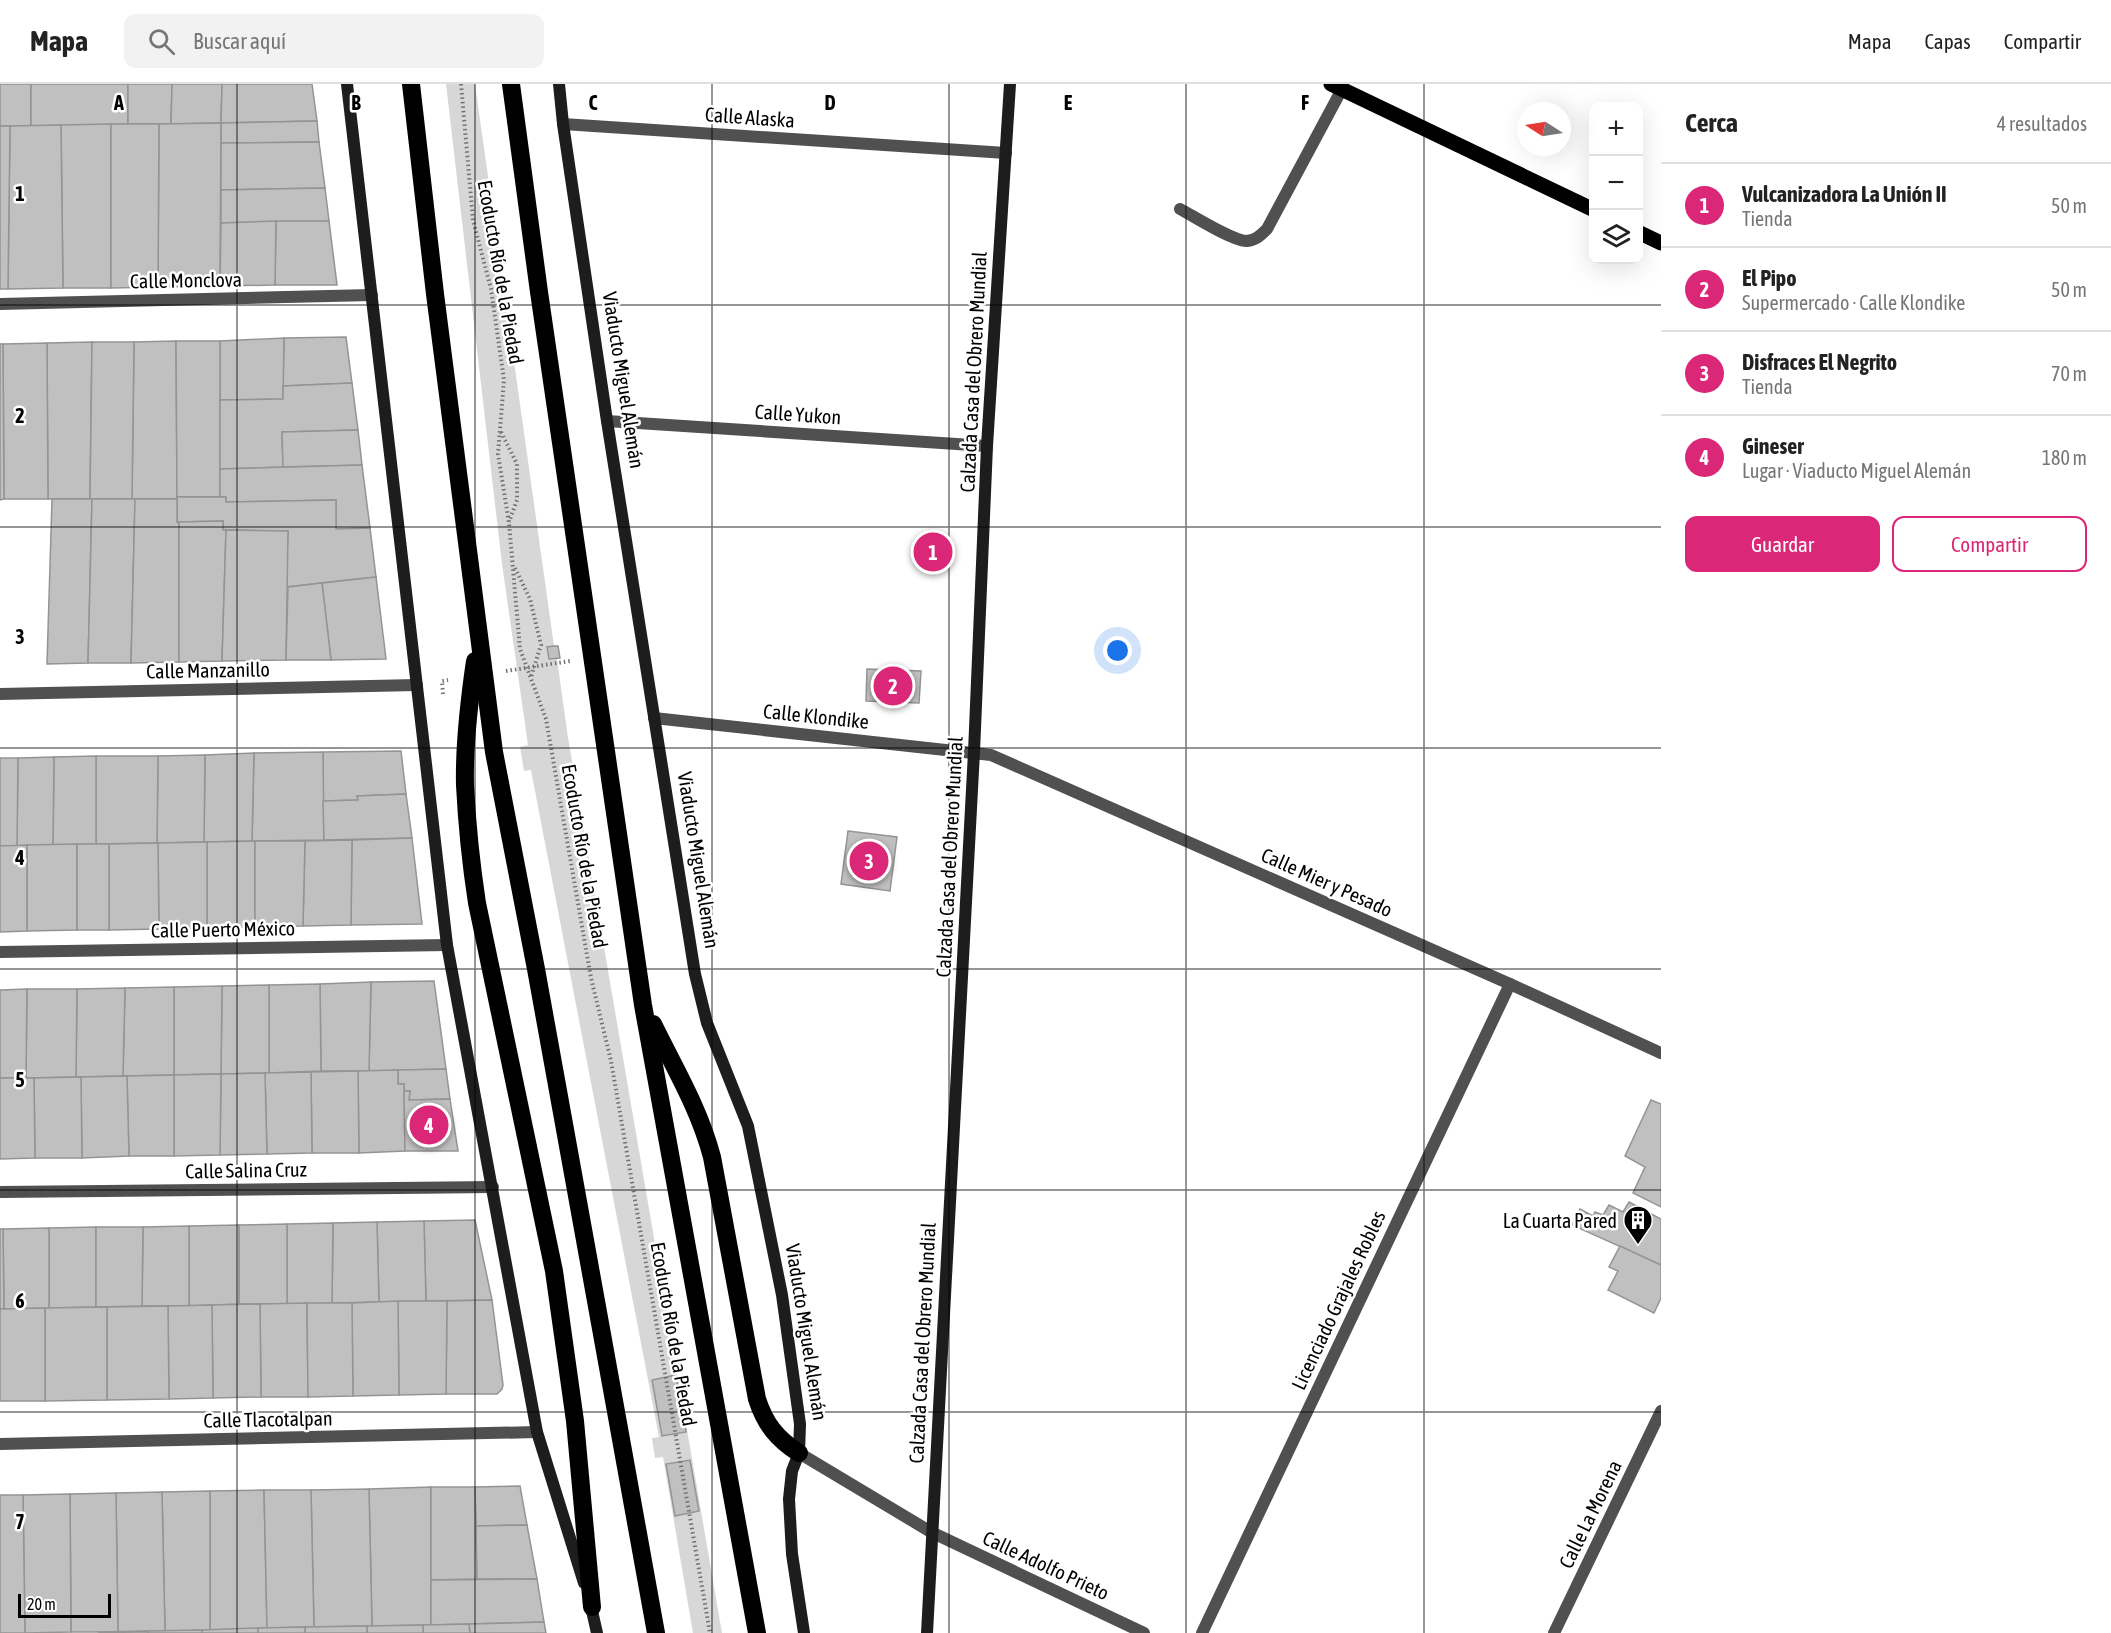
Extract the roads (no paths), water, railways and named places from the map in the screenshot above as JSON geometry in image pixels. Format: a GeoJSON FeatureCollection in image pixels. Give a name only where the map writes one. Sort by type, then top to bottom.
{"type":"FeatureCollection","features":[{"type":"Feature","properties":{"kind":"highway"},"geometry":{"type":"LineString","coordinates":[[411,84],[475,620],[494,752],[536,969],[656,1633]]}},
{"type":"Feature","properties":{"kind":"highway"},"geometry":{"type":"LineString","coordinates":[[511,84],[643,1005],[757,1633]]}},
{"type":"Feature","properties":{"kind":"highway"},"geometry":{"type":"LineString","coordinates":[[475,620],[475,662],[466,743],[465,784],[469,846],[477,903],[556,1283],[575,1421],[591,1607]]}},
{"type":"Feature","properties":{"kind":"highway"},"geometry":{"type":"LineString","coordinates":[[643,1005],[686,1086],[706,1133],[762,1416],[784,1444],[799,1453]]}},
{"type":"Feature","properties":{"kind":"main road"},"geometry":{"type":"LineString","coordinates":[[347,84],[447,945],[537,1432],[597,1633]]}},
{"type":"Feature","properties":{"kind":"main road","name":"Viaducto Miguel Alemán"},"geometry":{"type":"LineString","coordinates":[[559,84],[562,124],[607,422],[694,974],[707,1023],[748,1126],[782,1295],[800,1424],[799,1453],[792,1471],[789,1499],[792,1554],[804,1633]]}},
{"type":"Feature","properties":{"kind":"main road","name":"Calzada Casa del Obrero Mundial"},"geometry":{"type":"LineString","coordinates":[[927,1633],[974,752],[987,446],[1010,84]]}},
{"type":"Feature","properties":{"kind":"main road"},"geometry":{"type":"LineString","coordinates":[[1336,87],[1589,208]]}},
{"type":"Feature","properties":{"kind":"main road"},"geometry":{"type":"LineString","coordinates":[[1643,234],[1661,243]]}},
{"type":"Feature","properties":{"kind":"street"},"geometry":{"type":"LineString","coordinates":[[1180,209],[1236,239],[1247,241],[1258,238],[1267,229],[1336,87]]}},
{"type":"Feature","properties":{"kind":"street","name":"Calle Alaska"},"geometry":{"type":"LineString","coordinates":[[562,124],[1006,153]]}},
{"type":"Feature","properties":{"kind":"street","name":"Calle Monclova"},"geometry":{"type":"LineString","coordinates":[[0,304],[372,295]]}},
{"type":"Feature","properties":{"kind":"street","name":"Calle Yukon"},"geometry":{"type":"LineString","coordinates":[[607,422],[987,446]]}},
{"type":"Feature","properties":{"kind":"street","name":"Calle Manzanillo"},"geometry":{"type":"LineString","coordinates":[[0,694],[417,685]]}},
{"type":"Feature","properties":{"kind":"street","name":"Calle Klondike"},"geometry":{"type":"LineString","coordinates":[[654,718],[974,752]]}},
{"type":"Feature","properties":{"kind":"street","name":"Calle Mier y Pesado"},"geometry":{"type":"LineString","coordinates":[[974,752],[991,755],[1661,1053]]}},
{"type":"Feature","properties":{"kind":"street","name":"Calle Puerto México"},"geometry":{"type":"LineString","coordinates":[[0,952],[447,945]]}},
{"type":"Feature","properties":{"kind":"street","name":"Licenciado Grajales Robles"},"geometry":{"type":"LineString","coordinates":[[1202,1633],[1510,984]]}},
{"type":"Feature","properties":{"kind":"street","name":"Calle Salina Cruz"},"geometry":{"type":"LineString","coordinates":[[0,1192],[493,1187]]}},
{"type":"Feature","properties":{"kind":"street","name":"Calle La Morena"},"geometry":{"type":"LineString","coordinates":[[1554,1633],[1661,1411]]}},
{"type":"Feature","properties":{"kind":"street","name":"Calle Tlacotalpan"},"geometry":{"type":"LineString","coordinates":[[0,1443],[537,1432]]}},
{"type":"Feature","properties":{"kind":"street","name":"Calle Adolfo Prieto"},"geometry":{"type":"LineString","coordinates":[[799,1453],[931,1532],[1144,1633]]}},
{"type":"Feature","properties":{"kind":"place","name":"Vulcanizadora La Unión II"},"geometry":{"type":"Point","coordinates":[933,552]}},
{"type":"Feature","properties":{"kind":"place","name":"El Pipo"},"geometry":{"type":"Point","coordinates":[893,686]}},
{"type":"Feature","properties":{"kind":"place","name":"Disfraces El Negrito"},"geometry":{"type":"Point","coordinates":[869,861]}},
{"type":"Feature","properties":{"kind":"place","name":"Gineser"},"geometry":{"type":"Point","coordinates":[429,1125]}},
{"type":"Feature","properties":{"kind":"place","name":"La Cuarta Pared"},"geometry":{"type":"Point","coordinates":[1638,1246]}}]}
